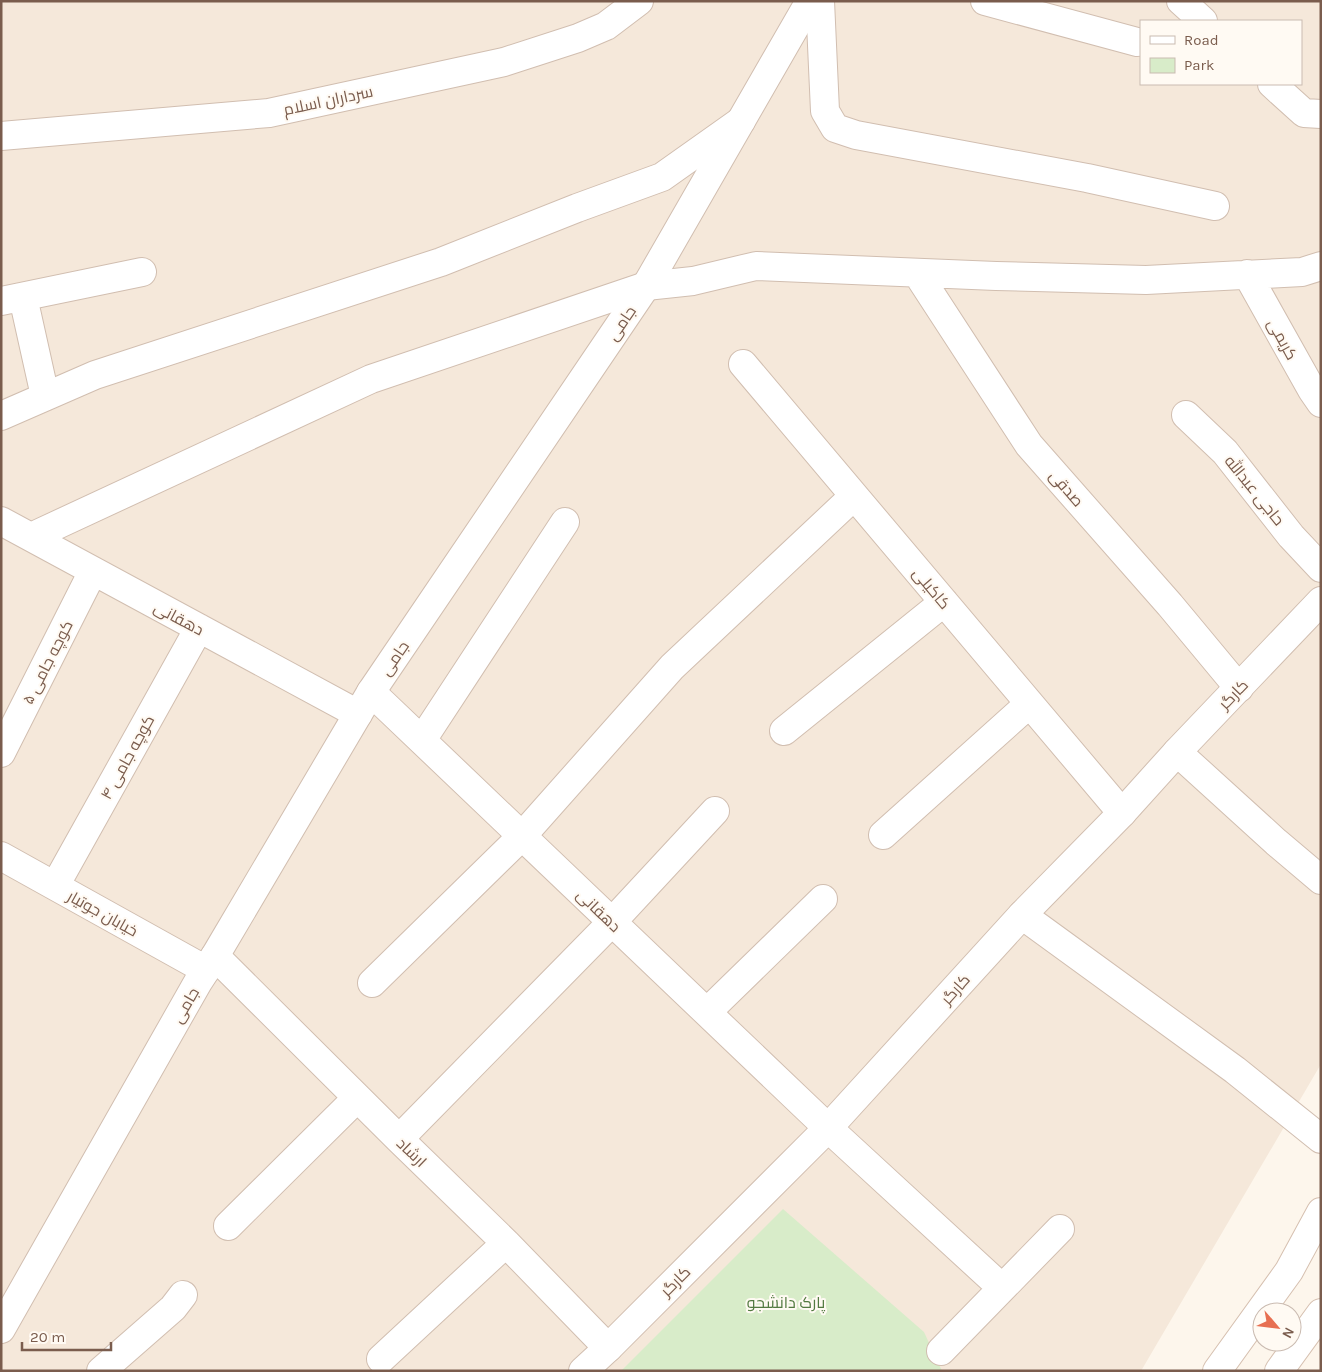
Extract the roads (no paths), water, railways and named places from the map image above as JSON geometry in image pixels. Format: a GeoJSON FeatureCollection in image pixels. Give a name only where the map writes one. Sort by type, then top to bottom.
{"type":"FeatureCollection","features":[{"type":"Feature","properties":{"kind":"street","name":"سرداران اسلام"},"geometry":{"type":"LineString","coordinates":[[1,136],[269,113],[504,62],[578,38],[606,26],[639,1]]}},
{"type":"Feature","properties":{"kind":"street","name":"جامی"},"geometry":{"type":"LineString","coordinates":[[1,1329],[198,982],[364,703],[646,286],[810,1]]}},
{"type":"Feature","properties":{"kind":"street"},"geometry":{"type":"LineString","coordinates":[[820,1],[825,111],[835,128],[856,135],[1087,178],[1215,206]]}},
{"type":"Feature","properties":{"kind":"street"},"geometry":{"type":"LineString","coordinates":[[984,1],[1030,7],[1137,42]]}},
{"type":"Feature","properties":{"kind":"street"},"geometry":{"type":"LineString","coordinates":[[1181,1],[1201,20]]}},
{"type":"Feature","properties":{"kind":"street"},"geometry":{"type":"LineString","coordinates":[[1273,85],[1304,113],[1321,114]]}},
{"type":"Feature","properties":{"kind":"street"},"geometry":{"type":"LineString","coordinates":[[1,416],[95,375],[441,262],[577,208],[662,177],[741,121]]}},
{"type":"Feature","properties":{"kind":"street"},"geometry":{"type":"LineString","coordinates":[[31,537],[371,379],[646,286],[693,281],[756,266],[1146,280],[1302,272],[1321,266]]}},
{"type":"Feature","properties":{"kind":"street"},"geometry":{"type":"LineString","coordinates":[[45,396],[12,299],[142,272]]}},
{"type":"Feature","properties":{"kind":"street","name":"صدقی"},"geometry":{"type":"LineString","coordinates":[[916,273],[1029,445],[1170,605],[1239,688]]}},
{"type":"Feature","properties":{"kind":"street","name":"کریمی"},"geometry":{"type":"LineString","coordinates":[[1247,274],[1321,403]]}},
{"type":"Feature","properties":{"kind":"street","name":"کاکیلی"},"geometry":{"type":"LineString","coordinates":[[743,364],[1028,704],[1122,813]]}},
{"type":"Feature","properties":{"kind":"street","name":"حاجی عبدالله"},"geometry":{"type":"LineString","coordinates":[[1186,415],[1225,452],[1291,536],[1321,568]]}},
{"type":"Feature","properties":{"kind":"street"},"geometry":{"type":"LineString","coordinates":[[372,983],[522,836],[672,667],[854,496]]}},
{"type":"Feature","properties":{"kind":"street","name":"دهقانی"},"geometry":{"type":"LineString","coordinates":[[1,521],[199,628],[364,703],[422,740],[828,1128],[1002,1288]]}},
{"type":"Feature","properties":{"kind":"street"},"geometry":{"type":"LineString","coordinates":[[422,740],[565,522]]}},
{"type":"Feature","properties":{"kind":"street","name":"کوچه جامی ۵"},"geometry":{"type":"LineString","coordinates":[[1,753],[92,571]]}},
{"type":"Feature","properties":{"kind":"street","name":"کارگر"},"geometry":{"type":"LineString","coordinates":[[583,1371],[828,1128],[1022,915],[1122,813],[1177,752],[1321,601]]}},
{"type":"Feature","properties":{"kind":"street"},"geometry":{"type":"LineString","coordinates":[[784,731],[944,602]]}},
{"type":"Feature","properties":{"kind":"street","name":"کوچه جامی ۴"},"geometry":{"type":"LineString","coordinates":[[56,886],[199,628]]}},
{"type":"Feature","properties":{"kind":"street"},"geometry":{"type":"LineString","coordinates":[[883,835],[1028,704]]}},
{"type":"Feature","properties":{"kind":"street"},"geometry":{"type":"LineString","coordinates":[[1177,752],[1321,880]]}},
{"type":"Feature","properties":{"kind":"street"},"geometry":{"type":"LineString","coordinates":[[399,1139],[612,922],[715,811]]}},
{"type":"Feature","properties":{"kind":"street","name":"خیابان جوتیار"},"geometry":{"type":"LineString","coordinates":[[1,856],[56,886],[210,963]]}},
{"type":"Feature","properties":{"kind":"street"},"geometry":{"type":"LineString","coordinates":[[707,1012],[823,899]]}},
{"type":"Feature","properties":{"kind":"street"},"geometry":{"type":"LineString","coordinates":[[1022,915],[1235,1070],[1321,1139]]}},
{"type":"Feature","properties":{"kind":"street","name":"ارشاد"},"geometry":{"type":"LineString","coordinates":[[210,963],[358,1098],[506,1243],[608,1348]]}},
{"type":"Feature","properties":{"kind":"street"},"geometry":{"type":"LineString","coordinates":[[228,1226],[358,1098]]}},
{"type":"Feature","properties":{"kind":"street"},"geometry":{"type":"LineString","coordinates":[[1217,1371],[1289,1271],[1321,1212]]}},
{"type":"Feature","properties":{"kind":"street"},"geometry":{"type":"LineString","coordinates":[[941,1351],[1060,1229]]}},
{"type":"Feature","properties":{"kind":"street"},"geometry":{"type":"LineString","coordinates":[[381,1359],[506,1243]]}},
{"type":"Feature","properties":{"kind":"street"},"geometry":{"type":"LineString","coordinates":[[101,1371],[174,1308],[183,1295]]}},
{"type":"Feature","properties":{"kind":"street"},"geometry":{"type":"LineString","coordinates":[[1279,1371],[1321,1313]]}},
{"type":"Feature","properties":{"kind":"park label","name":"پارک دانشجو"},"geometry":{"type":"Point","coordinates":[786,1302]}}]}
